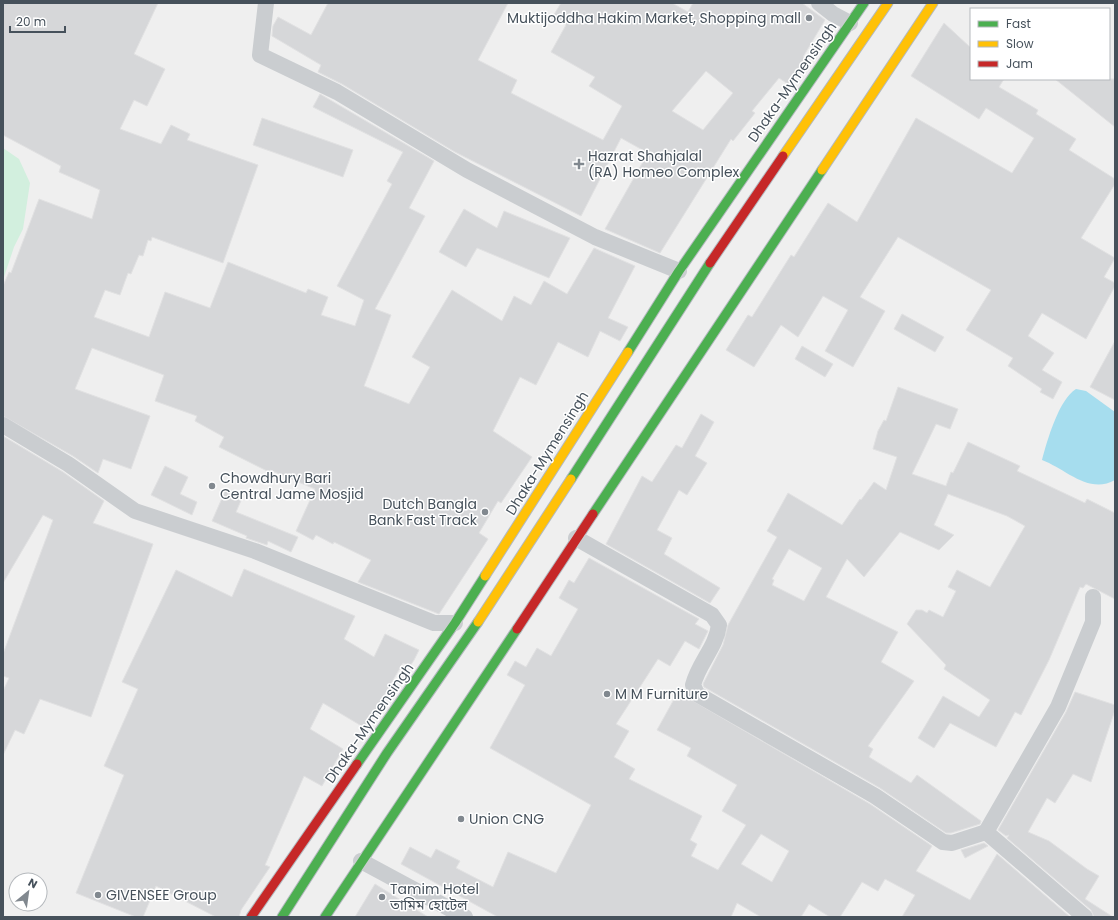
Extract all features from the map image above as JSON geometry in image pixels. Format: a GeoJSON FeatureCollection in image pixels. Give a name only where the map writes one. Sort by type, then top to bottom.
{"type":"FeatureCollection","features":[{"type":"Feature","properties":{"kind":"highway","name":"Dhaka-Mymensingh"},"geometry":{"type":"LineString","coordinates":[[251,917],[455,623],[679,271],[864,3]]}},
{"type":"Feature","properties":{"kind":"highway"},"geometry":{"type":"LineString","coordinates":[[282,917],[387,753],[495,598],[683,302],[888,3]]}},
{"type":"Feature","properties":{"kind":"highway"},"geometry":{"type":"LineString","coordinates":[[325,917],[933,3]]}},
{"type":"Feature","properties":{"kind":"street"},"geometry":{"type":"LineString","coordinates":[[266,3],[260,55],[337,92],[467,170],[595,237],[679,271]]}},
{"type":"Feature","properties":{"kind":"street"},"geometry":{"type":"LineString","coordinates":[[819,3],[833,14],[850,23]]}},
{"type":"Feature","properties":{"kind":"street"},"geometry":{"type":"LineString","coordinates":[[3,425],[68,464],[135,511],[255,551],[434,623],[455,623]]}},
{"type":"Feature","properties":{"kind":"street"},"geometry":{"type":"LineString","coordinates":[[576,538],[712,615],[719,624],[717,638],[696,675],[693,684],[697,694],[875,796],[943,842],[952,843],[986,832],[1058,707],[1093,622],[1093,597]]}},
{"type":"Feature","properties":{"kind":"street"},"geometry":{"type":"LineString","coordinates":[[986,832],[1085,917]]}},
{"type":"Feature","properties":{"kind":"street"},"geometry":{"type":"LineString","coordinates":[[361,861],[465,917]]}},
{"type":"Feature","properties":{"kind":"green space"},"geometry":{"type":"Polygon","coordinates":[[[3,148],[19,159],[30,183],[23,229],[14,247],[3,280],[3,148]]]}},
{"type":"Feature","properties":{"kind":"water"},"geometry":{"type":"Polygon","coordinates":[[[1076,389],[1086,391],[1115,412],[1115,480],[1105,484],[1087,483],[1042,460],[1054,421],[1064,402],[1076,389]]]}},
{"type":"Feature","properties":{"kind":"building"},"geometry":{"type":"Polygon","coordinates":[[[3,3],[158,3],[134,54],[165,69],[147,106],[134,100],[120,129],[161,144],[171,125],[190,134],[187,140],[258,165],[223,263],[152,237],[151,241],[148,240],[143,256],[139,255],[131,274],[128,273],[120,295],[105,290],[94,317],[149,337],[165,292],[210,308],[228,262],[306,293],[308,289],[328,297],[321,315],[355,326],[364,300],[337,286],[392,184],[387,181],[403,152],[313,107],[320,94],[434,161],[409,208],[425,216],[375,309],[391,315],[364,386],[409,404],[430,367],[412,357],[452,290],[502,321],[514,296],[531,305],[544,281],[567,294],[594,248],[635,266],[608,318],[628,327],[620,341],[600,331],[588,357],[558,342],[536,385],[520,377],[493,431],[532,457],[501,503],[498,501],[479,533],[488,539],[439,614],[358,582],[371,560],[316,535],[313,540],[296,531],[315,489],[270,470],[269,472],[219,447],[224,437],[195,421],[197,416],[155,401],[164,375],[92,348],[75,389],[150,416],[131,469],[103,459],[98,473],[73,456],[3,416],[3,286],[9,272],[11,273],[39,199],[92,219],[100,190],[59,172],[61,166],[3,135],[3,3]]]}},
{"type":"Feature","properties":{"kind":"building"},"geometry":{"type":"Polygon","coordinates":[[[328,3],[508,3],[478,60],[517,80],[511,93],[603,140],[622,106],[589,86],[595,77],[551,52],[566,25],[552,18],[561,3],[672,3],[688,12],[693,3],[802,3],[825,20],[803,57],[805,58],[788,84],[779,78],[752,111],[755,113],[733,141],[731,139],[660,253],[605,229],[648,153],[621,138],[581,216],[455,152],[342,84],[318,72],[321,65],[272,36],[273,26],[278,17],[311,35],[328,3]],[[706,71],[672,111],[703,130],[733,93],[706,71]]]}},
{"type":"Feature","properties":{"kind":"building"},"geometry":{"type":"Polygon","coordinates":[[[944,23],[970,47],[970,80],[1003,80],[999,87],[1038,110],[1036,114],[1076,139],[1069,150],[1115,179],[1115,184],[1081,238],[1115,258],[1104,277],[1115,283],[1115,286],[1086,339],[1042,313],[1028,336],[1054,353],[1042,370],[1062,382],[1053,399],[1040,392],[1042,389],[1008,366],[1013,358],[966,330],[991,290],[898,237],[860,297],[885,311],[853,367],[825,351],[848,310],[823,296],[798,337],[781,325],[754,367],[726,350],[748,315],[752,317],[791,255],[794,257],[828,203],[857,222],[916,118],[1012,173],[1034,138],[986,108],[979,119],[911,76],[944,23]]]}},
{"type":"Feature","properties":{"kind":"building"},"geometry":{"type":"Polygon","coordinates":[[[1115,79],[1115,127],[1056,80],[1115,79]]]}},
{"type":"Feature","properties":{"kind":"building"},"geometry":{"type":"Polygon","coordinates":[[[262,118],[353,150],[343,177],[253,145],[262,118]]]}},
{"type":"Feature","properties":{"kind":"building"},"geometry":{"type":"Polygon","coordinates":[[[464,209],[497,228],[504,211],[570,238],[549,278],[477,248],[466,267],[439,252],[464,209]]]}},
{"type":"Feature","properties":{"kind":"building"},"geometry":{"type":"Polygon","coordinates":[[[902,314],[944,337],[935,352],[894,329],[902,314]]]}},
{"type":"Feature","properties":{"kind":"building"},"geometry":{"type":"Polygon","coordinates":[[[1115,341],[1115,400],[1090,387],[1115,341]]]}},
{"type":"Feature","properties":{"kind":"building"},"geometry":{"type":"Polygon","coordinates":[[[802,346],[833,364],[825,377],[795,359],[802,346]]]}},
{"type":"Feature","properties":{"kind":"building"},"geometry":{"type":"Polygon","coordinates":[[[898,387],[958,409],[950,429],[936,424],[912,474],[946,486],[951,472],[953,473],[968,442],[1020,466],[1017,471],[1085,503],[1087,499],[1115,513],[1115,599],[1086,584],[1083,588],[1080,587],[1049,660],[1021,715],[1015,712],[996,747],[950,723],[934,748],[918,738],[943,696],[979,717],[990,700],[944,669],[946,665],[907,624],[916,610],[922,610],[927,613],[929,610],[943,617],[956,591],[948,587],[957,570],[990,587],[1025,526],[1007,516],[948,494],[934,525],[954,535],[939,550],[900,532],[864,577],[847,559],[826,597],[898,632],[881,662],[914,681],[868,746],[873,749],[869,757],[911,783],[917,775],[981,821],[980,824],[951,833],[946,833],[880,788],[704,687],[703,684],[723,645],[728,625],[777,537],[767,531],[788,493],[842,525],[874,482],[886,490],[897,457],[873,449],[878,431],[884,420],[886,421],[898,387]],[[789,549],[772,579],[774,580],[772,585],[804,601],[822,568],[789,549]]]}},
{"type":"Feature","properties":{"kind":"building"},"geometry":{"type":"Polygon","coordinates":[[[701,414],[714,422],[695,456],[707,463],[687,495],[679,490],[657,530],[672,538],[664,554],[720,588],[710,603],[606,544],[642,476],[652,482],[676,445],[682,448],[701,414]]]}},
{"type":"Feature","properties":{"kind":"building"},"geometry":{"type":"Polygon","coordinates":[[[3,436],[63,472],[104,501],[93,523],[153,544],[91,717],[40,699],[24,734],[15,730],[3,755],[3,691],[9,678],[3,676],[3,654],[53,520],[43,515],[3,583],[3,436]]]}},
{"type":"Feature","properties":{"kind":"building"},"geometry":{"type":"Polygon","coordinates":[[[165,466],[188,477],[180,494],[197,502],[192,515],[151,495],[165,466]]]}},
{"type":"Feature","properties":{"kind":"building"},"geometry":{"type":"Polygon","coordinates":[[[226,489],[243,496],[236,512],[298,537],[291,552],[268,541],[267,545],[246,538],[247,536],[212,521],[226,489]]]}},
{"type":"Feature","properties":{"kind":"building"},"geometry":{"type":"Polygon","coordinates":[[[589,558],[699,619],[695,624],[708,631],[699,649],[685,641],[670,666],[658,659],[616,724],[629,731],[614,757],[635,769],[629,779],[702,816],[690,840],[697,844],[691,856],[718,870],[746,825],[722,811],[737,785],[687,756],[691,748],[657,730],[678,692],[870,804],[932,846],[916,871],[970,900],[997,854],[1070,917],[902,917],[915,895],[885,879],[878,891],[862,882],[840,917],[830,917],[809,904],[801,917],[761,917],[737,903],[731,917],[498,917],[401,864],[410,847],[431,858],[436,849],[460,861],[456,868],[493,887],[508,852],[556,873],[591,805],[490,748],[525,685],[507,675],[515,661],[526,667],[537,648],[551,656],[578,609],[559,598],[569,580],[574,583],[589,558]],[[761,834],[741,864],[772,882],[789,851],[761,834]]]}},
{"type":"Feature","properties":{"kind":"building"},"geometry":{"type":"Polygon","coordinates":[[[244,569],[355,616],[344,639],[374,657],[385,634],[419,650],[410,666],[403,663],[365,728],[323,703],[310,729],[343,749],[322,786],[304,776],[265,865],[270,867],[241,910],[239,917],[216,917],[156,886],[143,917],[136,917],[76,893],[124,775],[104,766],[138,689],[122,682],[176,570],[232,597],[244,569]]]}},
{"type":"Feature","properties":{"kind":"building"},"geometry":{"type":"Polygon","coordinates":[[[1075,692],[1115,705],[1115,710],[1091,782],[1073,774],[1055,803],[1047,798],[1028,832],[1049,841],[1099,876],[1085,899],[1113,917],[1094,917],[1091,910],[1007,838],[1009,835],[1006,836],[998,830],[1066,712],[1075,692]]]}},
{"type":"Feature","properties":{"kind":"building"},"geometry":{"type":"Polygon","coordinates":[[[984,843],[988,846],[965,858],[961,850],[984,843]]]}},
{"type":"Feature","properties":{"kind":"building","name":"Tamim Hotel তামিম হোটেল"},"geometry":{"type":"Polygon","coordinates":[[[375,884],[428,917],[355,917],[375,884]]]}},
{"type":"Feature","properties":{"kind":"traffic: fast"},"geometry":{"type":"LineString","coordinates":[[628,352],[679,271],[864,3]]}},
{"type":"Feature","properties":{"kind":"traffic: fast"},"geometry":{"type":"LineString","coordinates":[[593,514],[822,170]]}},
{"type":"Feature","properties":{"kind":"traffic: fast"},"geometry":{"type":"LineString","coordinates":[[571,479],[710,263]]}},
{"type":"Feature","properties":{"kind":"traffic: fast"},"geometry":{"type":"LineString","coordinates":[[357,764],[455,623],[485,576]]}},
{"type":"Feature","properties":{"kind":"traffic: fast"},"geometry":{"type":"LineString","coordinates":[[282,917],[387,753],[478,622]]}},
{"type":"Feature","properties":{"kind":"traffic: fast"},"geometry":{"type":"LineString","coordinates":[[325,917],[517,629]]}},
{"type":"Feature","properties":{"kind":"traffic: slow"},"geometry":{"type":"LineString","coordinates":[[783,156],[888,3]]}},
{"type":"Feature","properties":{"kind":"traffic: slow"},"geometry":{"type":"LineString","coordinates":[[822,170],[933,3]]}},
{"type":"Feature","properties":{"kind":"traffic: slow"},"geometry":{"type":"LineString","coordinates":[[485,576],[628,352]]}},
{"type":"Feature","properties":{"kind":"traffic: slow"},"geometry":{"type":"LineString","coordinates":[[478,622],[571,479]]}},
{"type":"Feature","properties":{"kind":"traffic: jam"},"geometry":{"type":"LineString","coordinates":[[710,263],[783,156]]}},
{"type":"Feature","properties":{"kind":"traffic: jam"},"geometry":{"type":"LineString","coordinates":[[517,629],[593,514]]}},
{"type":"Feature","properties":{"kind":"traffic: jam"},"geometry":{"type":"LineString","coordinates":[[251,917],[357,764]]}},
{"type":"Feature","properties":{"kind":"place","name":"Muktijoddha Hakim Market, Shopping mall"},"geometry":{"type":"Point","coordinates":[809,18]}},
{"type":"Feature","properties":{"kind":"place","name":"Hazrat Shahjalal (RA) Homeo Complex"},"geometry":{"type":"Point","coordinates":[579,164]}},
{"type":"Feature","properties":{"kind":"place","name":"Chowdhury Bari Central Jame Mosjid"},"geometry":{"type":"Point","coordinates":[212,486]}},
{"type":"Feature","properties":{"kind":"place","name":"Dutch Bangla Bank Fast Track"},"geometry":{"type":"Point","coordinates":[485,512]}},
{"type":"Feature","properties":{"kind":"place","name":"M M Furniture"},"geometry":{"type":"Point","coordinates":[607,694]}},
{"type":"Feature","properties":{"kind":"place","name":"Union CNG"},"geometry":{"type":"Point","coordinates":[461,819]}},
{"type":"Feature","properties":{"kind":"place","name":"GIVENSEE Group"},"geometry":{"type":"Point","coordinates":[98,895]}},
{"type":"Feature","properties":{"kind":"place","name":"Tamim Hotel তামিম হোটেল"},"geometry":{"type":"Point","coordinates":[382,897]}}]}
